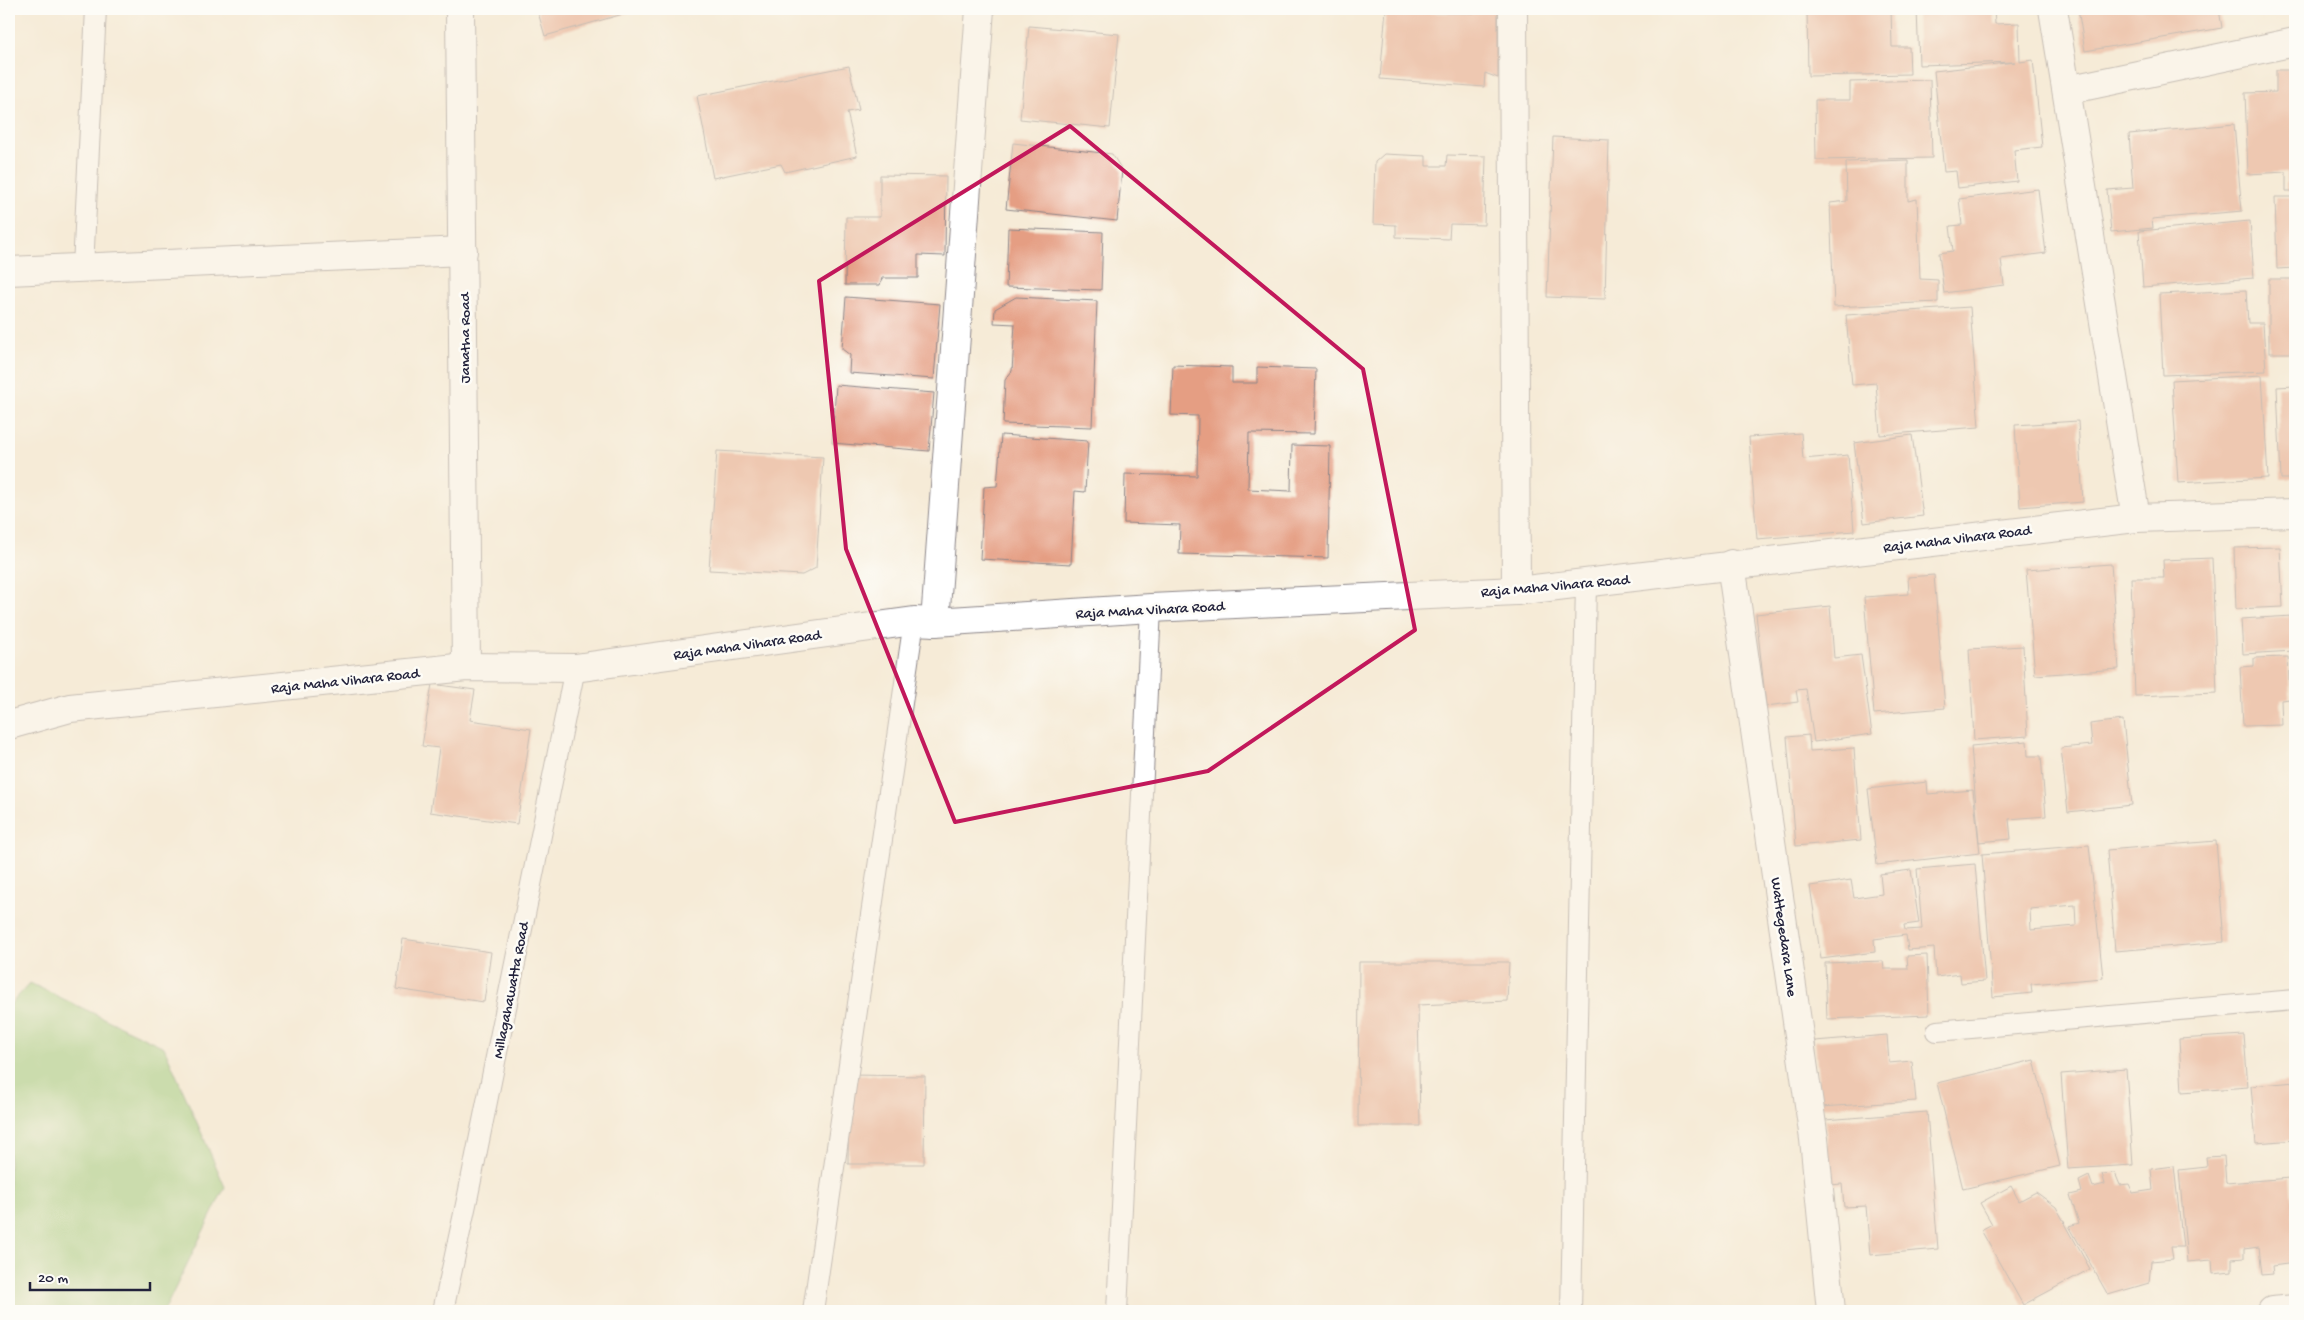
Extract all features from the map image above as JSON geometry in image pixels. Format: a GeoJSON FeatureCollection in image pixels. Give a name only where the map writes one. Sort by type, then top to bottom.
{"type":"FeatureCollection","features":[{"type":"Feature","properties":{"kind":"street","name":"Janatha Road"},"geometry":{"type":"LineString","coordinates":[[460,9],[466,667]]}},
{"type":"Feature","properties":{"kind":"street"},"geometry":{"type":"LineString","coordinates":[[924,622],[980,9]]}},
{"type":"Feature","properties":{"kind":"street"},"geometry":{"type":"LineString","coordinates":[[1513,9],[1516,591]]}},
{"type":"Feature","properties":{"kind":"street"},"geometry":{"type":"LineString","coordinates":[[2053,9],[2136,518]]}},
{"type":"Feature","properties":{"kind":"street"},"geometry":{"type":"LineString","coordinates":[[2067,90],[2295,42]]}},
{"type":"Feature","properties":{"kind":"street"},"geometry":{"type":"LineString","coordinates":[[9,271],[463,251]]}},
{"type":"Feature","properties":{"kind":"street","name":"Raja Maha Vihara Road"},"geometry":{"type":"LineString","coordinates":[[9,725],[70,708],[466,667],[575,668],[924,622],[1151,608],[1516,591],[1586,584],[1730,564],[2136,518],[2295,513]]}},
{"type":"Feature","properties":{"kind":"street","name":"Wattegedara Lane"},"geometry":{"type":"LineString","coordinates":[[1730,564],[1814,1139],[1831,1311]]}},
{"type":"Feature","properties":{"kind":"street"},"geometry":{"type":"LineString","coordinates":[[2272,1311],[2295,1309]]}},
{"type":"Feature","properties":{"kind":"lane"},"geometry":{"type":"LineString","coordinates":[[83,267],[96,9]]}},
{"type":"Feature","properties":{"kind":"lane"},"geometry":{"type":"LineString","coordinates":[[1571,1311],[1586,584]]}},
{"type":"Feature","properties":{"kind":"lane"},"geometry":{"type":"LineString","coordinates":[[1117,1311],[1151,608]]}},
{"type":"Feature","properties":{"kind":"lane"},"geometry":{"type":"LineString","coordinates":[[813,1311],[924,622]]}},
{"type":"Feature","properties":{"kind":"lane","name":"Millagahawatta Road"},"geometry":{"type":"LineString","coordinates":[[442,1311],[468,1195],[575,668]]}},
{"type":"Feature","properties":{"kind":"lane"},"geometry":{"type":"LineString","coordinates":[[1937,1031],[2295,1000]]}},
{"type":"Feature","properties":{"kind":"highlighted area"},"geometry":{"type":"Polygon","coordinates":[[[1070,126],[1363,369],[1415,630],[1208,771],[955,822],[846,549],[819,281],[1070,126]]]}},
{"type":"Feature","properties":{"kind":"green space"},"geometry":{"type":"Polygon","coordinates":[[[30,983],[164,1047],[225,1187],[164,1311],[9,1311],[9,1006],[30,983]]]}},
{"type":"Feature","properties":{"kind":"building"},"geometry":{"type":"Polygon","coordinates":[[[537,9],[641,9],[545,36],[537,9]]]}},
{"type":"Feature","properties":{"kind":"building"},"geometry":{"type":"Polygon","coordinates":[[[1386,9],[1428,9],[1430,13],[1474,13],[1474,9],[1498,9],[1498,78],[1485,73],[1484,87],[1380,79],[1386,9]]]}},
{"type":"Feature","properties":{"kind":"building"},"geometry":{"type":"Polygon","coordinates":[[[1807,9],[1891,9],[1892,47],[1909,47],[1910,74],[1808,76],[1807,9]]]}},
{"type":"Feature","properties":{"kind":"building"},"geometry":{"type":"Polygon","coordinates":[[[1917,9],[1994,9],[1995,24],[2019,23],[2020,62],[2033,60],[2042,147],[2014,150],[2017,181],[1958,188],[1956,171],[1944,172],[1934,71],[2015,62],[1919,65],[1917,9]]]}},
{"type":"Feature","properties":{"kind":"building"},"geometry":{"type":"Polygon","coordinates":[[[2078,9],[2219,9],[2222,28],[2085,51],[2078,9]]]}},
{"type":"Feature","properties":{"kind":"building"},"geometry":{"type":"Polygon","coordinates":[[[1029,26],[1119,34],[1110,128],[1020,119],[1029,26]]]}},
{"type":"Feature","properties":{"kind":"building"},"geometry":{"type":"Polygon","coordinates":[[[849,66],[859,110],[847,112],[857,156],[785,172],[781,164],[713,178],[697,96],[849,66]]]}},
{"type":"Feature","properties":{"kind":"building"},"geometry":{"type":"Polygon","coordinates":[[[2276,70],[2295,70],[2295,191],[2286,191],[2286,172],[2248,174],[2245,93],[2276,92],[2276,70]]]}},
{"type":"Feature","properties":{"kind":"building"},"geometry":{"type":"Polygon","coordinates":[[[1930,80],[1932,158],[1816,160],[1815,100],[1850,100],[1850,82],[1930,80]]]}},
{"type":"Feature","properties":{"kind":"building"},"geometry":{"type":"Polygon","coordinates":[[[2234,124],[2242,211],[2152,219],[2153,228],[2111,232],[2107,190],[2133,188],[2129,134],[2234,124]]]}},
{"type":"Feature","properties":{"kind":"building"},"geometry":{"type":"Polygon","coordinates":[[[1553,137],[1609,140],[1605,299],[1547,297],[1553,137]]]}},
{"type":"Feature","properties":{"kind":"building"},"geometry":{"type":"Polygon","coordinates":[[[1013,143],[1112,154],[1122,170],[1117,221],[1006,209],[1013,143]]]}},
{"type":"Feature","properties":{"kind":"building"},"geometry":{"type":"Polygon","coordinates":[[[1384,154],[1426,156],[1426,166],[1446,166],[1447,155],[1486,156],[1484,225],[1450,224],[1449,239],[1396,237],[1396,225],[1373,224],[1375,162],[1384,154]]]}},
{"type":"Feature","properties":{"kind":"building"},"geometry":{"type":"Polygon","coordinates":[[[1908,160],[1908,201],[1917,199],[1920,279],[1938,280],[1938,302],[1834,307],[1830,203],[1847,201],[1846,162],[1908,160]]]}},
{"type":"Feature","properties":{"kind":"building"},"geometry":{"type":"Polygon","coordinates":[[[880,175],[946,176],[945,256],[918,255],[918,278],[882,278],[880,285],[845,285],[846,217],[880,217],[880,175]]]}},
{"type":"Feature","properties":{"kind":"building"},"geometry":{"type":"Polygon","coordinates":[[[2038,189],[2046,253],[2001,259],[2004,285],[1944,293],[1939,253],[1953,251],[1950,226],[1962,225],[1959,199],[2038,189]]]}},
{"type":"Feature","properties":{"kind":"building"},"geometry":{"type":"Polygon","coordinates":[[[2275,197],[2295,197],[2295,268],[2277,269],[2275,197]]]}},
{"type":"Feature","properties":{"kind":"building"},"geometry":{"type":"Polygon","coordinates":[[[2250,221],[2254,278],[2143,287],[2139,231],[2250,221]]]}},
{"type":"Feature","properties":{"kind":"building"},"geometry":{"type":"Polygon","coordinates":[[[1008,228],[1103,232],[1101,290],[1006,287],[1008,228]]]}},
{"type":"Feature","properties":{"kind":"building"},"geometry":{"type":"Polygon","coordinates":[[[2269,279],[2295,279],[2295,353],[2269,353],[2269,279]]]}},
{"type":"Feature","properties":{"kind":"building"},"geometry":{"type":"Polygon","coordinates":[[[2246,290],[2248,323],[2263,323],[2266,371],[2163,375],[2159,294],[2246,290]]]}},
{"type":"Feature","properties":{"kind":"building"},"geometry":{"type":"Polygon","coordinates":[[[846,297],[940,304],[934,379],[849,373],[850,355],[842,349],[846,297]]]}},
{"type":"Feature","properties":{"kind":"building"},"geometry":{"type":"Polygon","coordinates":[[[1016,297],[1097,301],[1092,427],[1003,424],[1005,380],[1012,371],[1015,324],[994,323],[995,309],[1016,297]]]}},
{"type":"Feature","properties":{"kind":"building"},"geometry":{"type":"Polygon","coordinates":[[[1970,307],[1979,427],[1880,435],[1876,383],[1852,385],[1846,315],[1970,307]]]}},
{"type":"Feature","properties":{"kind":"building"},"geometry":{"type":"Polygon","coordinates":[[[1173,365],[1232,367],[1232,383],[1257,383],[1257,367],[1316,369],[1314,434],[1249,433],[1248,489],[1291,491],[1292,445],[1330,446],[1328,558],[1179,554],[1180,525],[1124,523],[1125,474],[1197,476],[1198,416],[1171,415],[1173,365]]]}},
{"type":"Feature","properties":{"kind":"building"},"geometry":{"type":"Polygon","coordinates":[[[2262,375],[2268,478],[2178,483],[2172,380],[2262,375]]]}},
{"type":"Feature","properties":{"kind":"building"},"geometry":{"type":"Polygon","coordinates":[[[836,385],[934,393],[929,451],[832,443],[836,385]]]}},
{"type":"Feature","properties":{"kind":"building"},"geometry":{"type":"Polygon","coordinates":[[[2295,386],[2295,479],[2281,479],[2277,387],[2295,386]]]}},
{"type":"Feature","properties":{"kind":"building"},"geometry":{"type":"Polygon","coordinates":[[[2078,421],[2083,502],[2020,507],[2015,425],[2078,421]]]}},
{"type":"Feature","properties":{"kind":"building"},"geometry":{"type":"Polygon","coordinates":[[[1801,433],[1803,459],[1848,455],[1854,531],[1757,539],[1749,437],[1801,433]]]}},
{"type":"Feature","properties":{"kind":"building"},"geometry":{"type":"Polygon","coordinates":[[[1001,435],[1088,441],[1085,492],[1075,491],[1071,564],[980,559],[984,487],[997,486],[1001,435]]]}},
{"type":"Feature","properties":{"kind":"building"},"geometry":{"type":"Polygon","coordinates":[[[1912,435],[1923,516],[1864,523],[1854,443],[1912,435]]]}},
{"type":"Feature","properties":{"kind":"building"},"geometry":{"type":"Polygon","coordinates":[[[717,451],[823,457],[816,568],[802,575],[709,570],[717,451]]]}},
{"type":"Feature","properties":{"kind":"building"},"geometry":{"type":"Polygon","coordinates":[[[2280,547],[2283,607],[2236,609],[2234,548],[2280,547]]]}},
{"type":"Feature","properties":{"kind":"building"},"geometry":{"type":"Polygon","coordinates":[[[2212,558],[2217,693],[2135,696],[2131,578],[2164,578],[2163,560],[2212,558]]]}},
{"type":"Feature","properties":{"kind":"building"},"geometry":{"type":"Polygon","coordinates":[[[2111,564],[2119,669],[2035,675],[2026,570],[2111,564]]]}},
{"type":"Feature","properties":{"kind":"building"},"geometry":{"type":"Polygon","coordinates":[[[1934,575],[1945,708],[1874,714],[1864,597],[1909,594],[1908,577],[1934,575]]]}},
{"type":"Feature","properties":{"kind":"building"},"geometry":{"type":"Polygon","coordinates":[[[1830,606],[1834,658],[1861,655],[1872,734],[1814,742],[1806,689],[1796,690],[1798,702],[1766,706],[1756,614],[1830,606]]]}},
{"type":"Feature","properties":{"kind":"building"},"geometry":{"type":"Polygon","coordinates":[[[2292,616],[2294,651],[2243,654],[2241,619],[2292,616]]]}},
{"type":"Feature","properties":{"kind":"building"},"geometry":{"type":"Polygon","coordinates":[[[2023,646],[2028,736],[1974,740],[1969,649],[2023,646]]]}},
{"type":"Feature","properties":{"kind":"building"},"geometry":{"type":"Polygon","coordinates":[[[2288,657],[2290,699],[2281,700],[2282,725],[2243,726],[2240,667],[2254,666],[2254,658],[2288,657]]]}},
{"type":"Feature","properties":{"kind":"building"},"geometry":{"type":"Polygon","coordinates":[[[432,684],[475,690],[470,720],[531,729],[517,824],[430,812],[439,748],[422,746],[432,684]]]}},
{"type":"Feature","properties":{"kind":"building"},"geometry":{"type":"Polygon","coordinates":[[[2123,720],[2132,805],[2068,812],[2061,748],[2092,745],[2090,724],[2123,720]]]}},
{"type":"Feature","properties":{"kind":"building"},"geometry":{"type":"Polygon","coordinates":[[[1809,735],[1810,751],[1854,748],[1861,840],[1796,846],[1787,737],[1809,735]]]}},
{"type":"Feature","properties":{"kind":"building"},"geometry":{"type":"Polygon","coordinates":[[[2027,741],[2028,756],[2041,756],[2046,816],[2009,819],[2011,839],[1979,842],[1971,746],[2027,741]]]}},
{"type":"Feature","properties":{"kind":"building"},"geometry":{"type":"Polygon","coordinates":[[[1927,782],[1928,794],[1973,790],[1980,853],[1877,865],[1868,789],[1927,782]]]}},
{"type":"Feature","properties":{"kind":"building"},"geometry":{"type":"Polygon","coordinates":[[[2216,841],[2224,942],[2115,951],[2107,850],[2216,841]]]}},
{"type":"Feature","properties":{"kind":"building"},"geometry":{"type":"Polygon","coordinates":[[[2089,845],[2103,978],[2031,984],[2032,993],[1993,997],[1982,854],[2089,845]],[[2075,905],[2030,909],[2031,930],[2076,926],[2075,905]]]}},
{"type":"Feature","properties":{"kind":"building"},"geometry":{"type":"Polygon","coordinates":[[[1975,864],[1985,981],[1961,983],[1960,974],[1936,977],[1934,948],[1908,950],[1906,935],[1874,939],[1875,952],[1821,959],[1810,886],[1851,880],[1854,898],[1882,894],[1880,874],[1911,870],[1919,923],[1904,925],[1905,930],[1922,929],[1917,869],[1975,864]]]}},
{"type":"Feature","properties":{"kind":"building"},"geometry":{"type":"Polygon","coordinates":[[[403,939],[491,952],[484,1002],[396,989],[403,939]]]}},
{"type":"Feature","properties":{"kind":"building"},"geometry":{"type":"Polygon","coordinates":[[[1927,955],[1929,1015],[1827,1019],[1825,963],[1883,961],[1884,969],[1908,969],[1907,956],[1927,955]]]}},
{"type":"Feature","properties":{"kind":"building"},"geometry":{"type":"Polygon","coordinates":[[[1359,962],[1509,962],[1507,1001],[1418,1005],[1420,1126],[1358,1126],[1359,962]]]}},
{"type":"Feature","properties":{"kind":"building"},"geometry":{"type":"Polygon","coordinates":[[[1887,1035],[1889,1063],[1912,1061],[1916,1101],[1820,1107],[1815,1041],[1887,1035]]]}},
{"type":"Feature","properties":{"kind":"building"},"geometry":{"type":"Polygon","coordinates":[[[2244,1035],[2248,1087],[2182,1092],[2179,1039],[2244,1035]]]}},
{"type":"Feature","properties":{"kind":"building"},"geometry":{"type":"Polygon","coordinates":[[[2034,1060],[2060,1166],[1963,1189],[1937,1083],[2034,1060]]]}},
{"type":"Feature","properties":{"kind":"building"},"geometry":{"type":"Polygon","coordinates":[[[2126,1069],[2133,1165],[2068,1169],[2061,1074],[2126,1069]]]}},
{"type":"Feature","properties":{"kind":"building"},"geometry":{"type":"Polygon","coordinates":[[[849,1075],[925,1076],[924,1164],[848,1164],[849,1075]]]}},
{"type":"Feature","properties":{"kind":"building"},"geometry":{"type":"Polygon","coordinates":[[[2295,1082],[2295,1140],[2256,1143],[2251,1086],[2295,1082]]]}},
{"type":"Feature","properties":{"kind":"building"},"geometry":{"type":"Polygon","coordinates":[[[1927,1112],[1938,1249],[1870,1255],[1866,1206],[1844,1207],[1842,1184],[1830,1185],[1825,1120],[1927,1112]]]}},
{"type":"Feature","properties":{"kind":"building"},"geometry":{"type":"Polygon","coordinates":[[[2224,1156],[2226,1183],[2290,1178],[2295,1237],[2295,1263],[2272,1266],[2273,1274],[2262,1275],[2259,1247],[2244,1249],[2244,1258],[2232,1259],[2232,1272],[2213,1274],[2212,1260],[2187,1262],[2179,1170],[2207,1167],[2206,1157],[2224,1156]]]}},
{"type":"Feature","properties":{"kind":"building"},"geometry":{"type":"Polygon","coordinates":[[[2174,1166],[2183,1247],[2171,1247],[2173,1259],[2151,1261],[2149,1283],[2108,1295],[2069,1226],[2079,1223],[2070,1195],[2082,1192],[2079,1181],[2089,1176],[2093,1187],[2105,1184],[2102,1174],[2115,1173],[2120,1185],[2129,1184],[2133,1193],[2153,1190],[2151,1169],[2174,1166]]]}},
{"type":"Feature","properties":{"kind":"building"},"geometry":{"type":"Polygon","coordinates":[[[2011,1186],[2019,1201],[2036,1192],[2056,1207],[2090,1269],[2023,1305],[1981,1230],[1992,1224],[1980,1203],[2011,1186]]]}}]}
